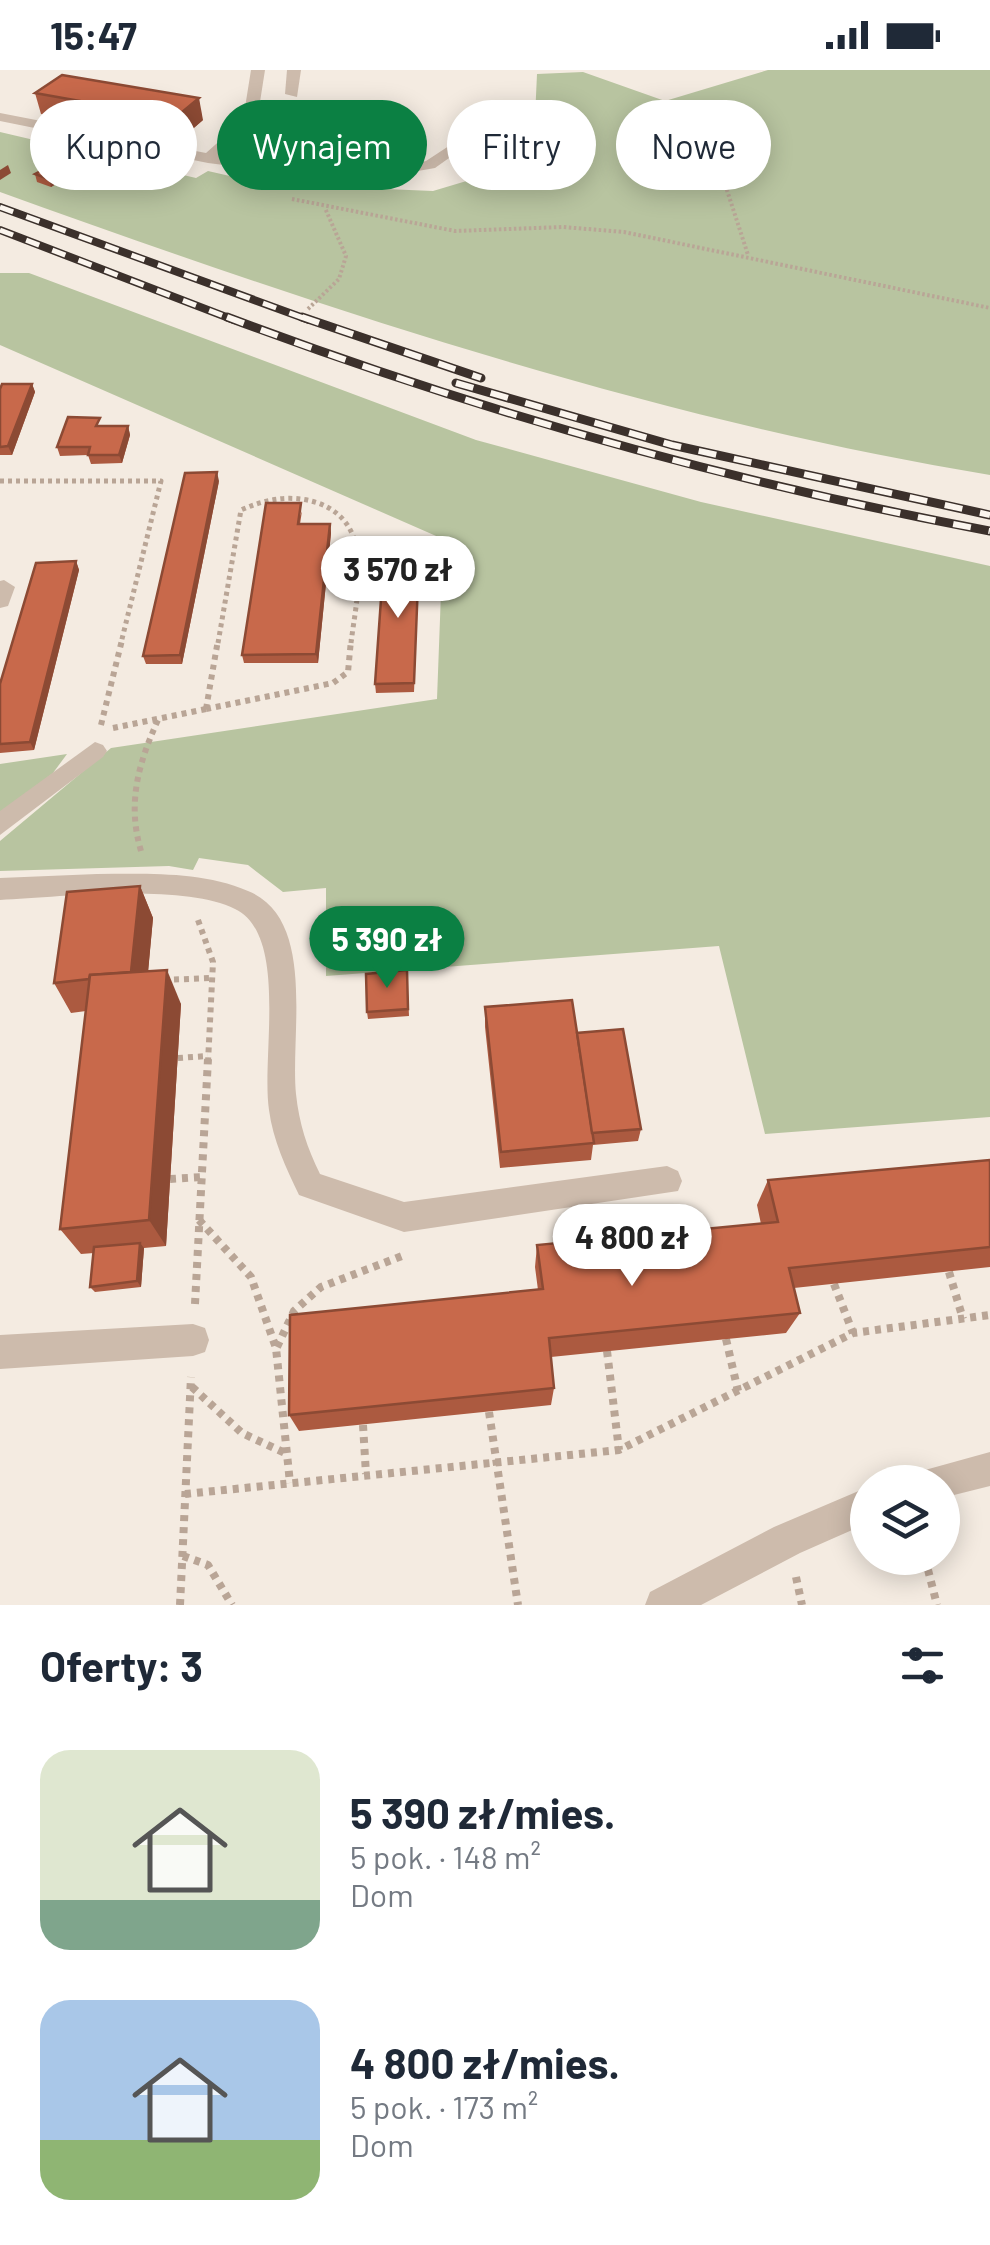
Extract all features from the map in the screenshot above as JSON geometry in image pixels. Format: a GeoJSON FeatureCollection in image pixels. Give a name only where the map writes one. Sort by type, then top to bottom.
{"type":"FeatureCollection","features":[{"type":"Feature","properties":{"kind":"street"},"geometry":{"type":"LineString","coordinates":[[208,159],[250,121],[258,70]]}},
{"type":"Feature","properties":{"kind":"street"},"geometry":{"type":"LineString","coordinates":[[292,94],[294,70]]}},
{"type":"Feature","properties":{"kind":"street"},"geometry":{"type":"LineString","coordinates":[[0,117],[208,159],[287,169],[412,168],[430,164],[447,153]]}},
{"type":"Feature","properties":{"kind":"street"},"geometry":{"type":"LineString","coordinates":[[0,826],[95,751]]}},
{"type":"Feature","properties":{"kind":"street"},"geometry":{"type":"LineString","coordinates":[[0,889],[166,885],[220,894],[260,910],[274,933],[280,965],[279,1079],[289,1146],[310,1185],[412,1216],[667,1181]]}},
{"type":"Feature","properties":{"kind":"street"},"geometry":{"type":"LineString","coordinates":[[0,1352],[193,1340]]}},
{"type":"Feature","properties":{"kind":"street"},"geometry":{"type":"LineString","coordinates":[[960,1477],[990,1470]]}},
{"type":"Feature","properties":{"kind":"street"},"geometry":{"type":"LineString","coordinates":[[664,1605],[787,1540],[850,1513]]}},
{"type":"Feature","properties":{"kind":"path"},"geometry":{"type":"LineString","coordinates":[[729,190],[748,254]]}},
{"type":"Feature","properties":{"kind":"path"},"geometry":{"type":"LineString","coordinates":[[289,198],[455,230],[563,228],[624,232],[748,254],[990,308]]}},
{"type":"Feature","properties":{"kind":"path"},"geometry":{"type":"LineString","coordinates":[[308,309],[339,279],[346,256],[324,206]]}},
{"type":"Feature","properties":{"kind":"path"},"geometry":{"type":"LineString","coordinates":[[0,481],[162,480],[100,731],[332,683],[348,672],[358,550],[352,526],[336,510],[310,500],[263,500],[242,510],[206,709]]}},
{"type":"Feature","properties":{"kind":"path"},"geometry":{"type":"LineString","coordinates":[[159,719],[140,758],[132,787],[136,839],[166,885],[199,921],[213,962],[180,1605]]}},
{"type":"Feature","properties":{"kind":"path"},"geometry":{"type":"LineString","coordinates":[[148,981],[212,978]]}},
{"type":"Feature","properties":{"kind":"path"},"geometry":{"type":"LineString","coordinates":[[178,1058],[208,1056]]}},
{"type":"Feature","properties":{"kind":"path"},"geometry":{"type":"LineString","coordinates":[[170,1179],[202,1177]]}},
{"type":"Feature","properties":{"kind":"path"},"geometry":{"type":"LineString","coordinates":[[276,1348],[294,1311],[322,1287],[407,1254],[412,1216]]}},
{"type":"Feature","properties":{"kind":"path"},"geometry":{"type":"LineString","coordinates":[[199,1220],[251,1277],[276,1348],[290,1482]]}},
{"type":"Feature","properties":{"kind":"path"},"geometry":{"type":"LineString","coordinates":[[949,1272],[963,1319]]}},
{"type":"Feature","properties":{"kind":"path"},"geometry":{"type":"LineString","coordinates":[[834,1284],[853,1333]]}},
{"type":"Feature","properties":{"kind":"path"},"geometry":{"type":"LineString","coordinates":[[185,1494],[618,1450],[853,1333],[990,1315]]}},
{"type":"Feature","properties":{"kind":"path"},"geometry":{"type":"LineString","coordinates":[[726,1339],[738,1391]]}},
{"type":"Feature","properties":{"kind":"path"},"geometry":{"type":"LineString","coordinates":[[607,1351],[618,1450]]}},
{"type":"Feature","properties":{"kind":"path"},"geometry":{"type":"LineString","coordinates":[[190,1386],[242,1433],[288,1455]]}},
{"type":"Feature","properties":{"kind":"path"},"geometry":{"type":"LineString","coordinates":[[488,1412],[518,1605]]}},
{"type":"Feature","properties":{"kind":"path"},"geometry":{"type":"LineString","coordinates":[[363,1425],[366,1474]]}},
{"type":"Feature","properties":{"kind":"path"},"geometry":{"type":"LineString","coordinates":[[182,1556],[208,1565],[232,1605]]}},
{"type":"Feature","properties":{"kind":"path"},"geometry":{"type":"LineString","coordinates":[[929,1575],[937,1605]]}},
{"type":"Feature","properties":{"kind":"green space"},"geometry":{"type":"Polygon","coordinates":[[[768,70],[990,70],[990,475],[863,452],[738,423],[489,356],[365,318],[0,192],[0,132],[30,139],[30,190],[197,190],[197,177],[208,171],[217,173],[217,190],[433,191],[447,187],[447,190],[596,190],[596,100],[536,100],[537,74],[583,72],[662,100],[616,100],[616,190],[771,190],[771,100],[668,100],[768,70]]]}},
{"type":"Feature","properties":{"kind":"green space"},"geometry":{"type":"Polygon","coordinates":[[[0,273],[29,273],[476,440],[701,502],[990,566],[990,1117],[765,1134],[719,946],[326,976],[326,888],[283,892],[248,865],[199,858],[193,870],[169,866],[0,871],[0,841],[111,748],[437,699],[443,539],[0,345],[0,273]]]}},
{"type":"Feature","properties":{"kind":"green space"},"geometry":{"type":"Polygon","coordinates":[[[67,754],[53,773],[0,815],[0,764],[67,754]]]}},
{"type":"Feature","properties":{"kind":"building"},"geometry":{"type":"Polygon","coordinates":[[[62,75],[199,98],[74,100],[35,93],[62,75]]]}},
{"type":"Feature","properties":{"kind":"building"},"geometry":{"type":"Polygon","coordinates":[[[2,384],[32,384],[8,446],[0,447],[0,389],[2,384]]]}},
{"type":"Feature","properties":{"kind":"building"},"geometry":{"type":"Polygon","coordinates":[[[68,417],[100,418],[96,426],[128,426],[119,455],[88,455],[90,447],[57,447],[68,417]]]}},
{"type":"Feature","properties":{"kind":"building"},"geometry":{"type":"Polygon","coordinates":[[[217,472],[180,655],[143,656],[185,473],[217,472]]]}},
{"type":"Feature","properties":{"kind":"building"},"geometry":{"type":"Polygon","coordinates":[[[266,503],[301,503],[298,524],[330,524],[316,654],[242,655],[266,503]]]}},
{"type":"Feature","properties":{"kind":"building"},"geometry":{"type":"Polygon","coordinates":[[[384,557],[419,557],[414,683],[375,684],[384,557]]]}},
{"type":"Feature","properties":{"kind":"building"},"geometry":{"type":"Polygon","coordinates":[[[76,561],[30,742],[0,744],[0,684],[36,563],[76,561]]]}},
{"type":"Feature","properties":{"kind":"building"},"geometry":{"type":"Polygon","coordinates":[[[140,886],[131,972],[54,983],[67,892],[140,886]]]}},
{"type":"Feature","properties":{"kind":"building"},"geometry":{"type":"Polygon","coordinates":[[[167,970],[149,1220],[60,1229],[90,975],[167,970]]]}},
{"type":"Feature","properties":{"kind":"building"},"geometry":{"type":"Polygon","coordinates":[[[407,970],[408,1009],[367,1012],[366,974],[407,970]]]}},
{"type":"Feature","properties":{"kind":"building"},"geometry":{"type":"Polygon","coordinates":[[[572,1000],[594,1143],[501,1152],[485,1007],[572,1000]]]}},
{"type":"Feature","properties":{"kind":"building"},"geometry":{"type":"Polygon","coordinates":[[[623,1029],[641,1129],[592,1133],[577,1033],[623,1029]]]}},
{"type":"Feature","properties":{"kind":"building"},"geometry":{"type":"Polygon","coordinates":[[[990,1160],[990,1247],[789,1268],[800,1313],[549,1338],[554,1388],[289,1415],[290,1315],[543,1289],[537,1245],[778,1222],[768,1180],[990,1160]]]}},
{"type":"Feature","properties":{"kind":"building"},"geometry":{"type":"Polygon","coordinates":[[[140,1243],[137,1281],[90,1287],[94,1247],[140,1243]]]}},
{"type":"Feature","properties":{"kind":"railway"},"geometry":{"type":"LineString","coordinates":[[0,207],[309,320]]}},
{"type":"Feature","properties":{"kind":"railway"},"geometry":{"type":"LineString","coordinates":[[0,230],[234,320]]}},
{"type":"Feature","properties":{"kind":"railway"},"geometry":{"type":"LineString","coordinates":[[227,317],[415,383],[604,441],[795,490],[990,531]]}},
{"type":"Feature","properties":{"kind":"railway"},"geometry":{"type":"LineString","coordinates":[[302,317],[481,378]]}},
{"type":"Feature","properties":{"kind":"railway"},"geometry":{"type":"LineString","coordinates":[[456,383],[672,445],[990,515]]}}]}
